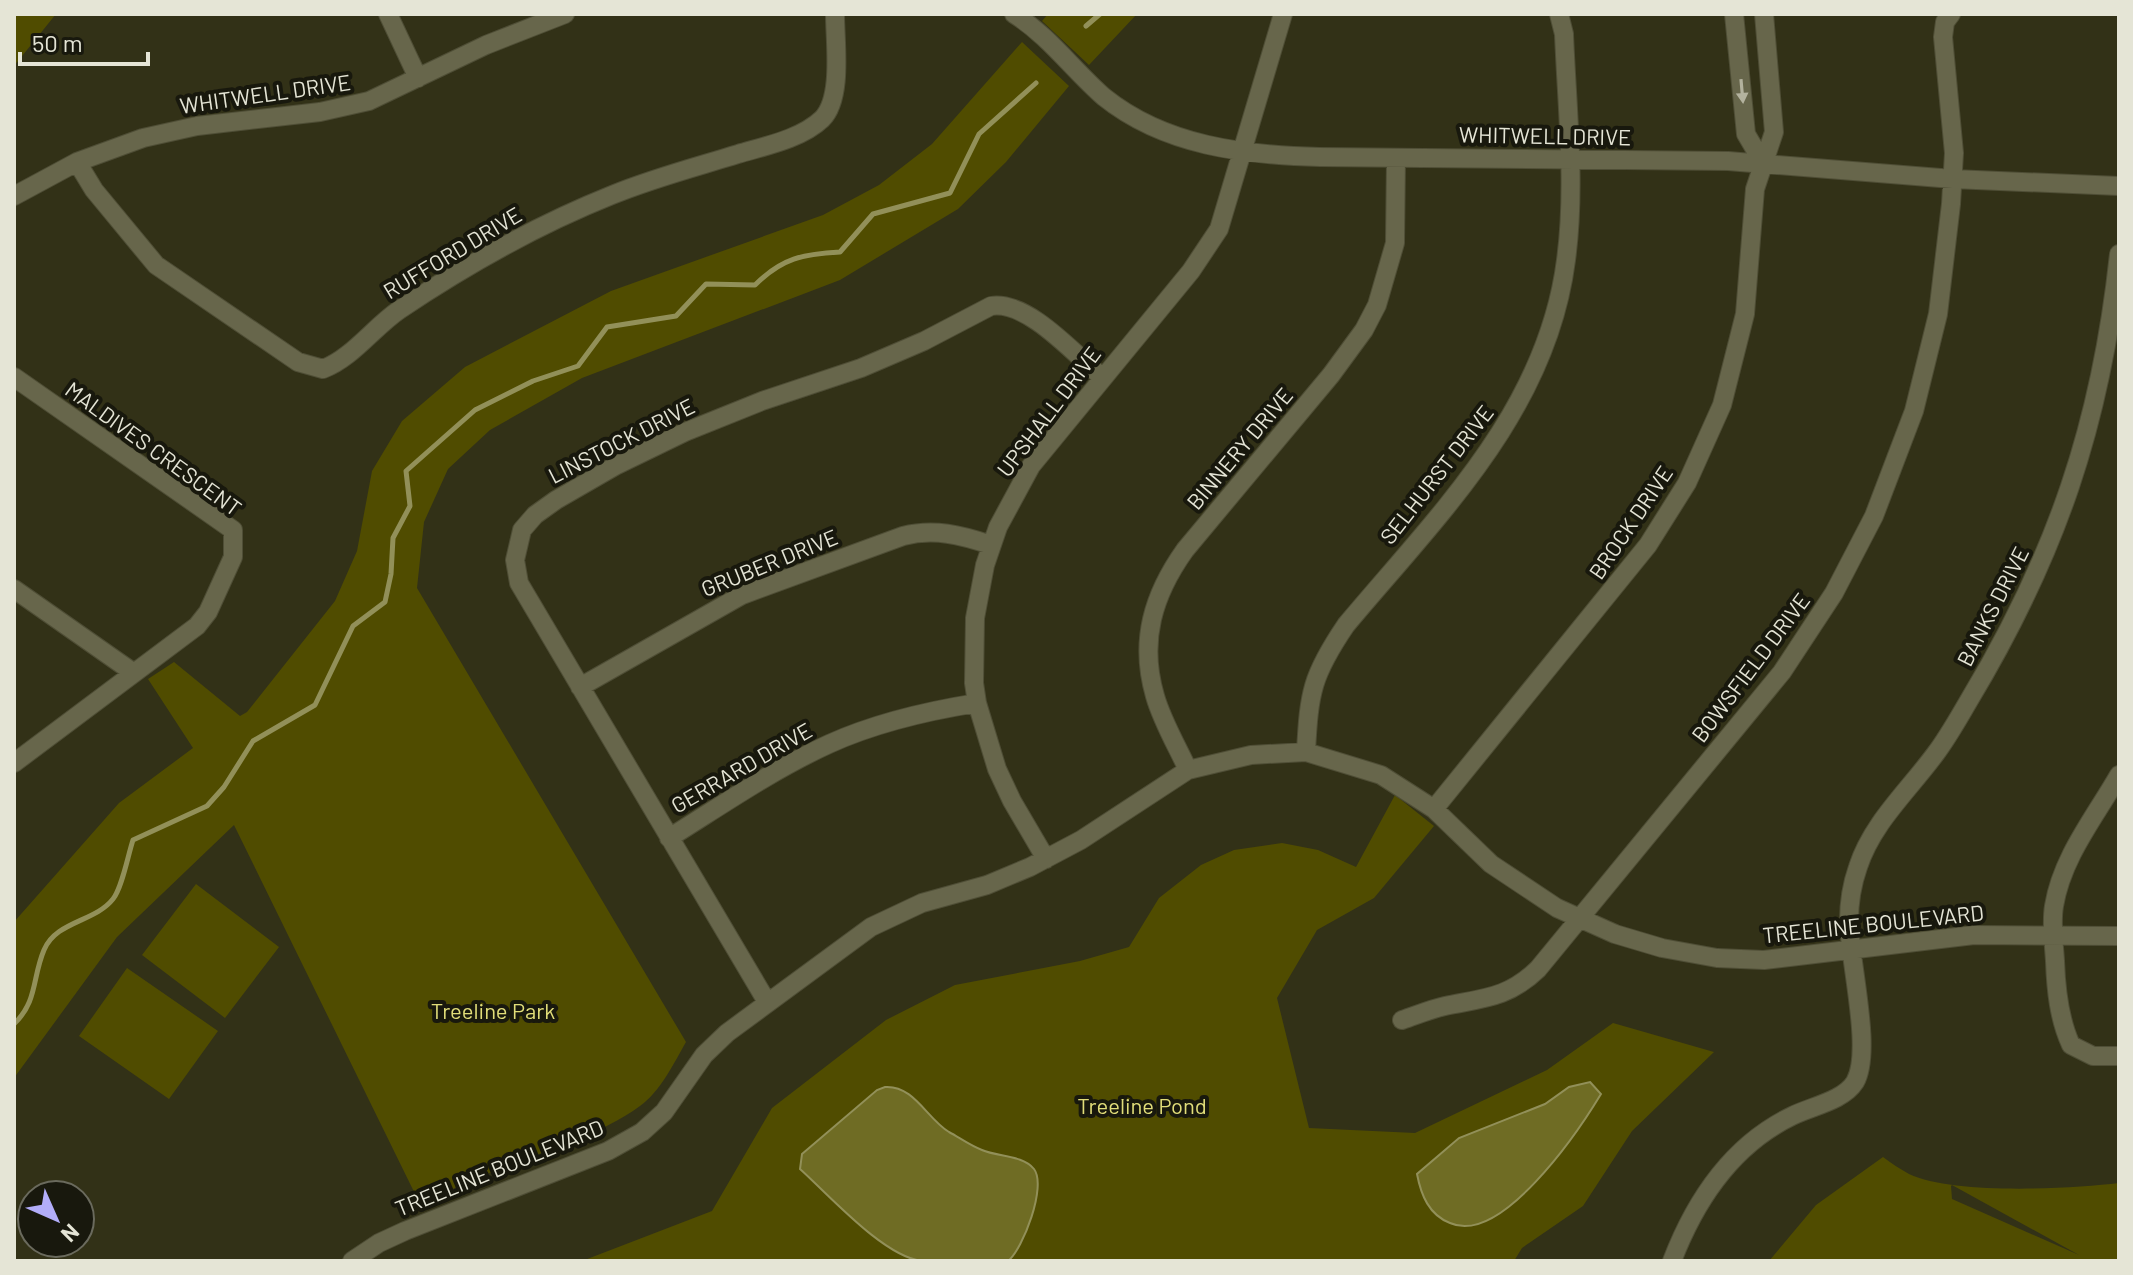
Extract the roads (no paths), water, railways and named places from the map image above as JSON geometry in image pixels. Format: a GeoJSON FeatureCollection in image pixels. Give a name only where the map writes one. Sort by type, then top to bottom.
{"type":"FeatureCollection","features":[{"type":"Feature","properties":{"kind":"street"},"geometry":{"type":"LineString","coordinates":[[388,14],[418,78]]}},
{"type":"Feature","properties":{"kind":"street","name":"WHITWELL DRIVE"},"geometry":{"type":"LineString","coordinates":[[14,196],[77,162],[170,131],[348,107],[369,101],[486,45],[565,14]]}},
{"type":"Feature","properties":{"kind":"street","name":"RUFFORD DRIVE"},"geometry":{"type":"LineString","coordinates":[[77,162],[94,190],[156,265],[298,362],[323,369],[334,365],[388,318],[509,243],[650,180],[765,146],[818,123],[828,113],[834,98],[835,14]]}},
{"type":"Feature","properties":{"kind":"street","name":"WHITWELL DRIVE"},"geometry":{"type":"LineString","coordinates":[[1014,14],[1059,51],[1105,97],[1125,111],[1200,144],[1244,152],[1396,158],[1763,163],[1953,179],[2119,186]]}},
{"type":"Feature","properties":{"kind":"street","name":"UPSHALL DRIVE"},"geometry":{"type":"LineString","coordinates":[[1046,859],[997,769],[977,703],[974,683],[975,618],[991,545],[1031,466],[1212,242],[1225,214],[1283,14]]}},
{"type":"Feature","properties":{"kind":"street","name":"SELHURST DRIVE"},"geometry":{"type":"LineString","coordinates":[[1306,752],[1310,695],[1332,647],[1346,625],[1489,452],[1519,404],[1541,357],[1566,260],[1569,160],[1564,34],[1559,14]]}},
{"type":"Feature","properties":{"kind":"street"},"geometry":{"type":"LineString","coordinates":[[1734,14],[1746,134],[1763,163]]}},
{"type":"Feature","properties":{"kind":"street","name":"BROCK DRIVE"},"geometry":{"type":"LineString","coordinates":[[1434,809],[1656,534],[1687,483],[1722,405],[1734,366],[1749,287],[1755,189],[1774,132],[1764,14]]}},
{"type":"Feature","properties":{"kind":"street","name":"BOWSFIELD DRIVE"},"geometry":{"type":"LineString","coordinates":[[1402,1020],[1513,990],[1538,969],[1782,672],[1834,593],[1856,552],[1905,438],[1938,314],[1953,179],[1954,153],[1943,37],[1945,22],[1951,14]]}},
{"type":"Feature","properties":{"kind":"street","name":"BINNERY DRIVE"},"geometry":{"type":"LineString","coordinates":[[1188,770],[1155,699],[1149,645],[1154,604],[1171,569],[1185,550],[1331,375],[1364,330],[1385,283],[1395,243],[1396,158]]}},
{"type":"Feature","properties":{"kind":"street","name":"BANKS DRIVE"},"geometry":{"type":"LineString","coordinates":[[1672,1261],[1696,1206],[1727,1167],[1768,1130],[1843,1094],[1857,1078],[1862,1055],[1851,950],[1850,903],[1863,852],[1937,752],[1968,703],[2016,617],[2057,527],[2094,409],[2110,329],[2119,254]]}},
{"type":"Feature","properties":{"kind":"street","name":"LINSTOCK DRIVE"},"geometry":{"type":"LineString","coordinates":[[767,1002],[531,604],[515,571],[522,530],[535,515],[556,500],[615,466],[685,432],[762,401],[861,368],[924,341],[991,306],[1002,304],[1027,314],[1103,378]]}},
{"type":"Feature","properties":{"kind":"street","name":"MALDIVES CRESCENT"},"geometry":{"type":"LineString","coordinates":[[14,377],[233,530],[233,557],[208,612],[197,626],[14,763]]}},
{"type":"Feature","properties":{"kind":"street","name":"GRUBER DRIVE"},"geometry":{"type":"LineString","coordinates":[[580,687],[742,595],[892,540],[921,531],[932,531],[991,545]]}},
{"type":"Feature","properties":{"kind":"street"},"geometry":{"type":"LineString","coordinates":[[14,589],[134,673]]}},
{"type":"Feature","properties":{"kind":"street","name":"GERRARD DRIVE"},"geometry":{"type":"LineString","coordinates":[[669,838],[787,764],[832,742],[897,720],[977,703]]}},
{"type":"Feature","properties":{"kind":"street","name":"TREELINE BOULEVARD"},"geometry":{"type":"LineString","coordinates":[[352,1261],[390,1238],[608,1151],[642,1132],[673,1102],[715,1043],[854,937],[879,922],[922,903],[987,885],[1046,859],[1081,840],[1188,770],[1239,757],[1306,752],[1381,775],[1434,809],[1503,874],[1557,908],[1615,934],[1662,948],[1717,958],[1764,960],[1974,935],[2119,936]]}},
{"type":"Feature","properties":{"kind":"street"},"geometry":{"type":"LineString","coordinates":[[2119,775],[2070,857],[2054,907],[2056,982],[2063,1027],[2071,1045],[2093,1056],[2119,1056]]}},
{"type":"Feature","properties":{"kind":"waterway"},"geometry":{"type":"LineString","coordinates":[[1086,26],[1100,14]]}},
{"type":"Feature","properties":{"kind":"waterway"},"geometry":{"type":"LineString","coordinates":[[14,1024],[27,1007],[40,960],[50,940],[66,927],[96,913],[113,899],[133,840],[207,806],[224,787],[253,741],[315,705],[353,626],[385,602],[391,574],[393,538],[410,506],[406,471],[475,410],[533,381],[578,366],[607,327],[676,316],[706,284],[755,285],[774,269],[794,259],[840,252],[873,214],[950,193],[979,134],[1036,83]]}},
{"type":"Feature","properties":{"kind":"park label","name":"Treeline Park"},"geometry":{"type":"Point","coordinates":[493,1010]}},
{"type":"Feature","properties":{"kind":"park label","name":"Treeline Pond"},"geometry":{"type":"Point","coordinates":[1142,1105]}}]}
